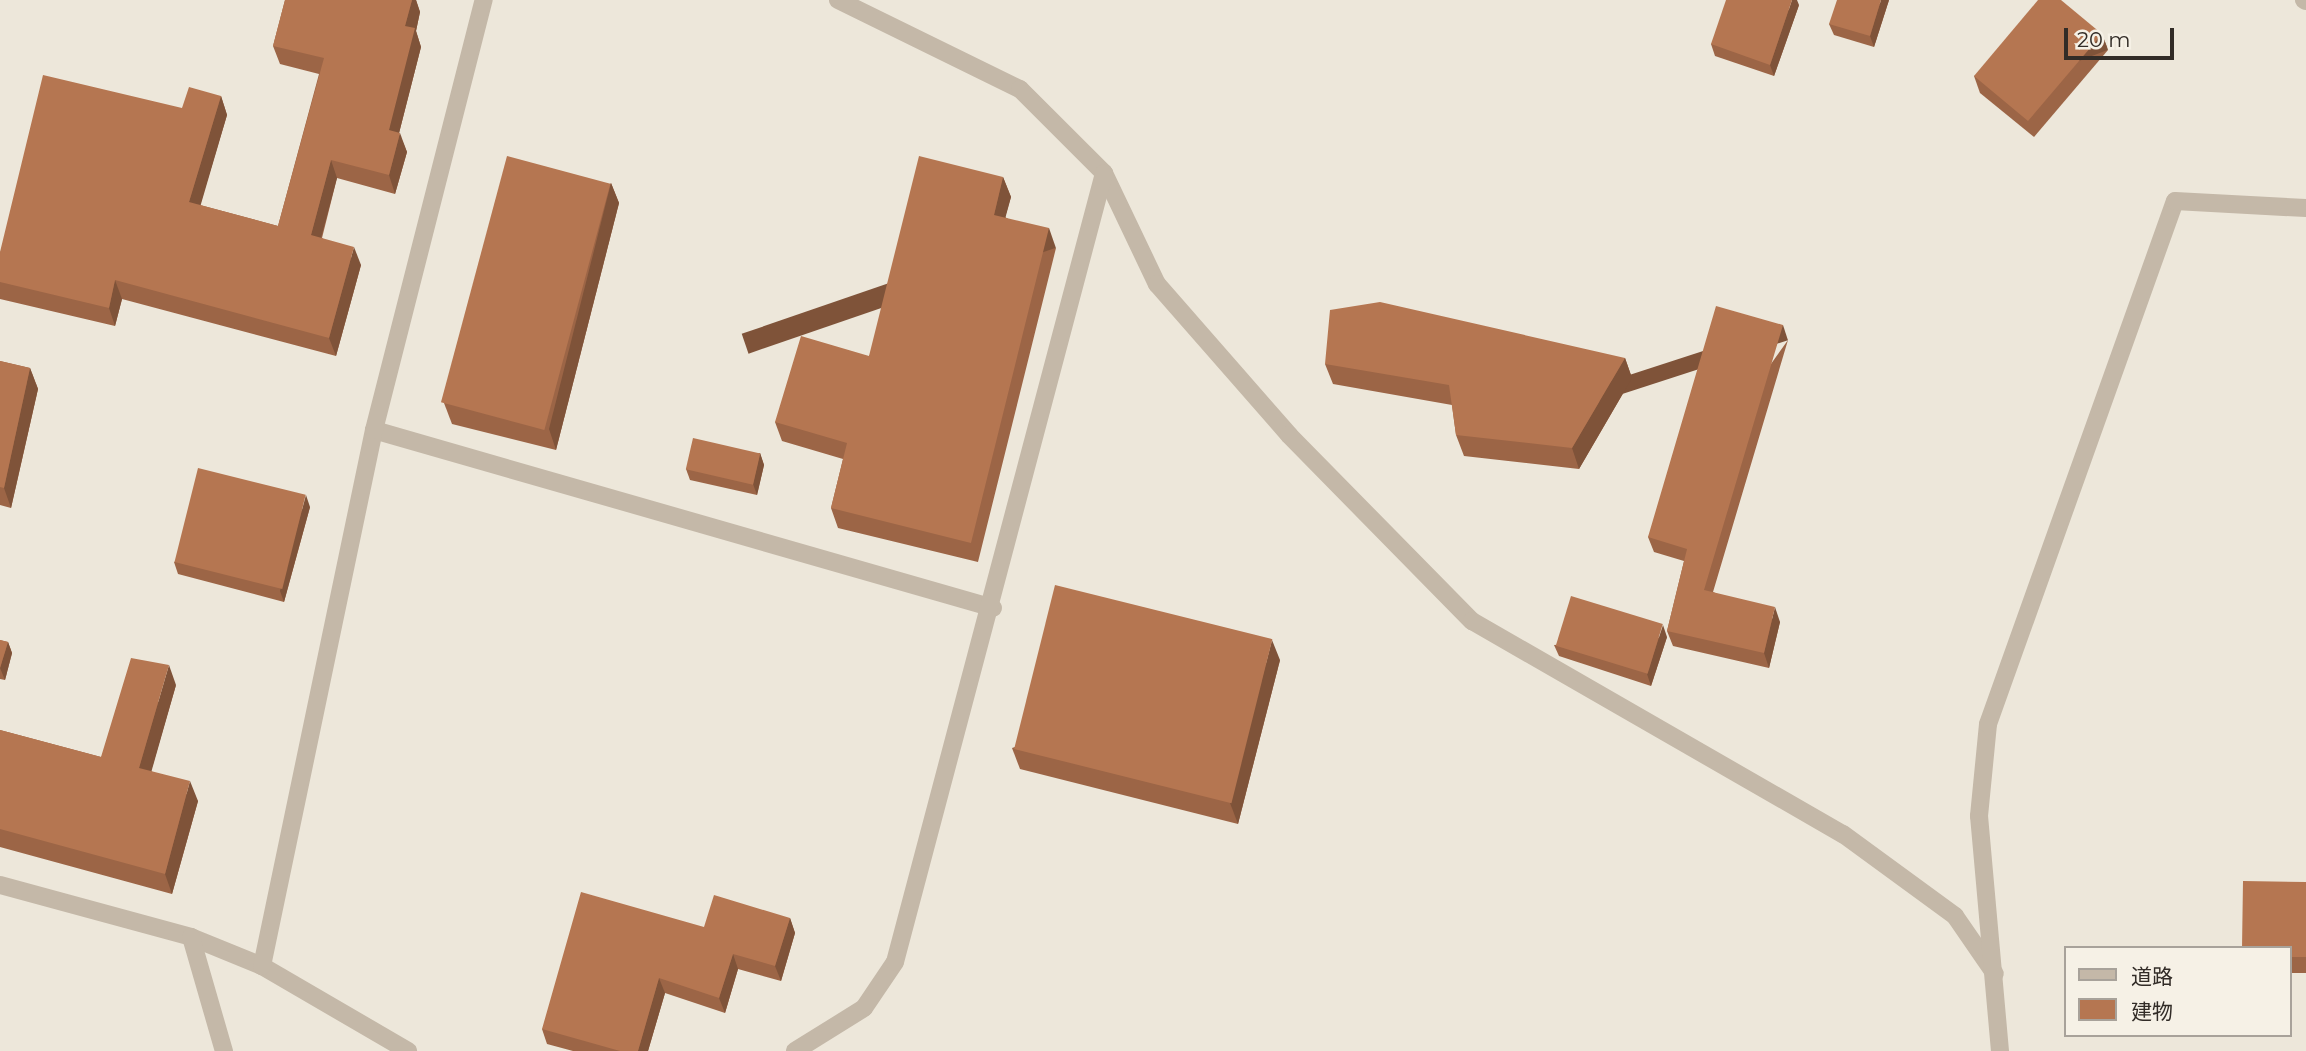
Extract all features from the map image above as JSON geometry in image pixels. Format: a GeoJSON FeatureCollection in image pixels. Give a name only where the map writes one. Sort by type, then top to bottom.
{"type":"FeatureCollection","features":[{"type":"Feature","properties":{"kind":"street"},"geometry":{"type":"LineString","coordinates":[[262,966],[374,430],[484,0]]}},
{"type":"Feature","properties":{"kind":"street"},"geometry":{"type":"LineString","coordinates":[[838,0],[1020,89],[1104,173],[1157,284],[1289,435],[1472,621],[1843,834],[1955,916],[1995,974]]}},
{"type":"Feature","properties":{"kind":"street"},"geometry":{"type":"LineString","coordinates":[[795,1051],[864,1007],[895,962],[993,608],[1104,173]]}},
{"type":"Feature","properties":{"kind":"street"},"geometry":{"type":"LineString","coordinates":[[2000,1051],[1979,816],[1988,724],[2158,255],[2175,201],[2306,208]]}},
{"type":"Feature","properties":{"kind":"street"},"geometry":{"type":"LineString","coordinates":[[374,430],[993,608]]}},
{"type":"Feature","properties":{"kind":"street"},"geometry":{"type":"LineString","coordinates":[[0,885],[191,937],[262,966],[408,1051]]}},
{"type":"Feature","properties":{"kind":"street"},"geometry":{"type":"LineString","coordinates":[[191,937],[224,1051]]}},
{"type":"Feature","properties":{"kind":"building"},"geometry":{"type":"Polygon","coordinates":[[[285,0],[412,0],[405,26],[415,28],[389,130],[400,133],[389,175],[331,160],[311,235],[354,247],[329,338],[115,280],[109,308],[0,282],[0,252],[43,75],[182,108],[189,87],[221,96],[189,202],[278,226],[324,58],[273,46],[285,0]]]}},
{"type":"Feature","properties":{"kind":"building"},"geometry":{"type":"Polygon","coordinates":[[[1726,0],[1792,0],[1770,65],[1711,44],[1726,0]]]}},
{"type":"Feature","properties":{"kind":"building"},"geometry":{"type":"Polygon","coordinates":[[[1837,0],[1881,0],[1870,36],[1829,24],[1837,0]]]}},
{"type":"Feature","properties":{"kind":"building"},"geometry":{"type":"Polygon","coordinates":[[[2038,0],[2061,0],[2102,34],[2028,121],[1974,76],[2038,0]]]}},
{"type":"Feature","properties":{"kind":"building"},"geometry":{"type":"Polygon","coordinates":[[[507,156],[610,184],[544,430],[441,402],[507,156]]]}},
{"type":"Feature","properties":{"kind":"building"},"geometry":{"type":"Polygon","coordinates":[[[919,156],[1003,177],[994,215],[1049,228],[971,543],[831,508],[847,443],[775,422],[801,336],[869,356],[919,156]]]}},
{"type":"Feature","properties":{"kind":"building"},"geometry":{"type":"Polygon","coordinates":[[[1380,302],[1625,358],[1572,448],[1456,435],[1449,385],[1325,364],[1330,310],[1380,302]]]}},
{"type":"Feature","properties":{"kind":"building"},"geometry":{"type":"Polygon","coordinates":[[[1716,306],[1783,325],[1704,590],[1775,607],[1764,653],[1667,631],[1687,549],[1648,537],[1716,306]]]}},
{"type":"Feature","properties":{"kind":"building"},"geometry":{"type":"Polygon","coordinates":[[[0,361],[30,368],[4,488],[0,487],[0,361]]]}},
{"type":"Feature","properties":{"kind":"building"},"geometry":{"type":"Polygon","coordinates":[[[693,438],[760,454],[753,485],[686,469],[693,438]]]}},
{"type":"Feature","properties":{"kind":"building"},"geometry":{"type":"Polygon","coordinates":[[[198,468],[306,495],[282,589],[175,562],[198,468]]]}},
{"type":"Feature","properties":{"kind":"building"},"geometry":{"type":"Polygon","coordinates":[[[1055,585],[1272,639],[1231,803],[1014,749],[1055,585]]]}},
{"type":"Feature","properties":{"kind":"building"},"geometry":{"type":"Polygon","coordinates":[[[1571,596],[1663,624],[1648,674],[1556,646],[1571,596]]]}},
{"type":"Feature","properties":{"kind":"building"},"geometry":{"type":"Polygon","coordinates":[[[0,640],[8,642],[0,668],[0,640]]]}},
{"type":"Feature","properties":{"kind":"building"},"geometry":{"type":"Polygon","coordinates":[[[131,658],[169,665],[139,768],[190,781],[165,874],[0,829],[0,730],[101,757],[131,658]]]}},
{"type":"Feature","properties":{"kind":"building"},"geometry":{"type":"Polygon","coordinates":[[[2243,881],[2306,882],[2306,957],[2292,957],[2292,946],[2242,946],[2243,881]]]}},
{"type":"Feature","properties":{"kind":"building"},"geometry":{"type":"Polygon","coordinates":[[[581,892],[704,927],[714,895],[790,918],[775,966],[733,954],[719,998],[659,978],[638,1051],[620,1051],[542,1029],[581,892]]]}}]}
